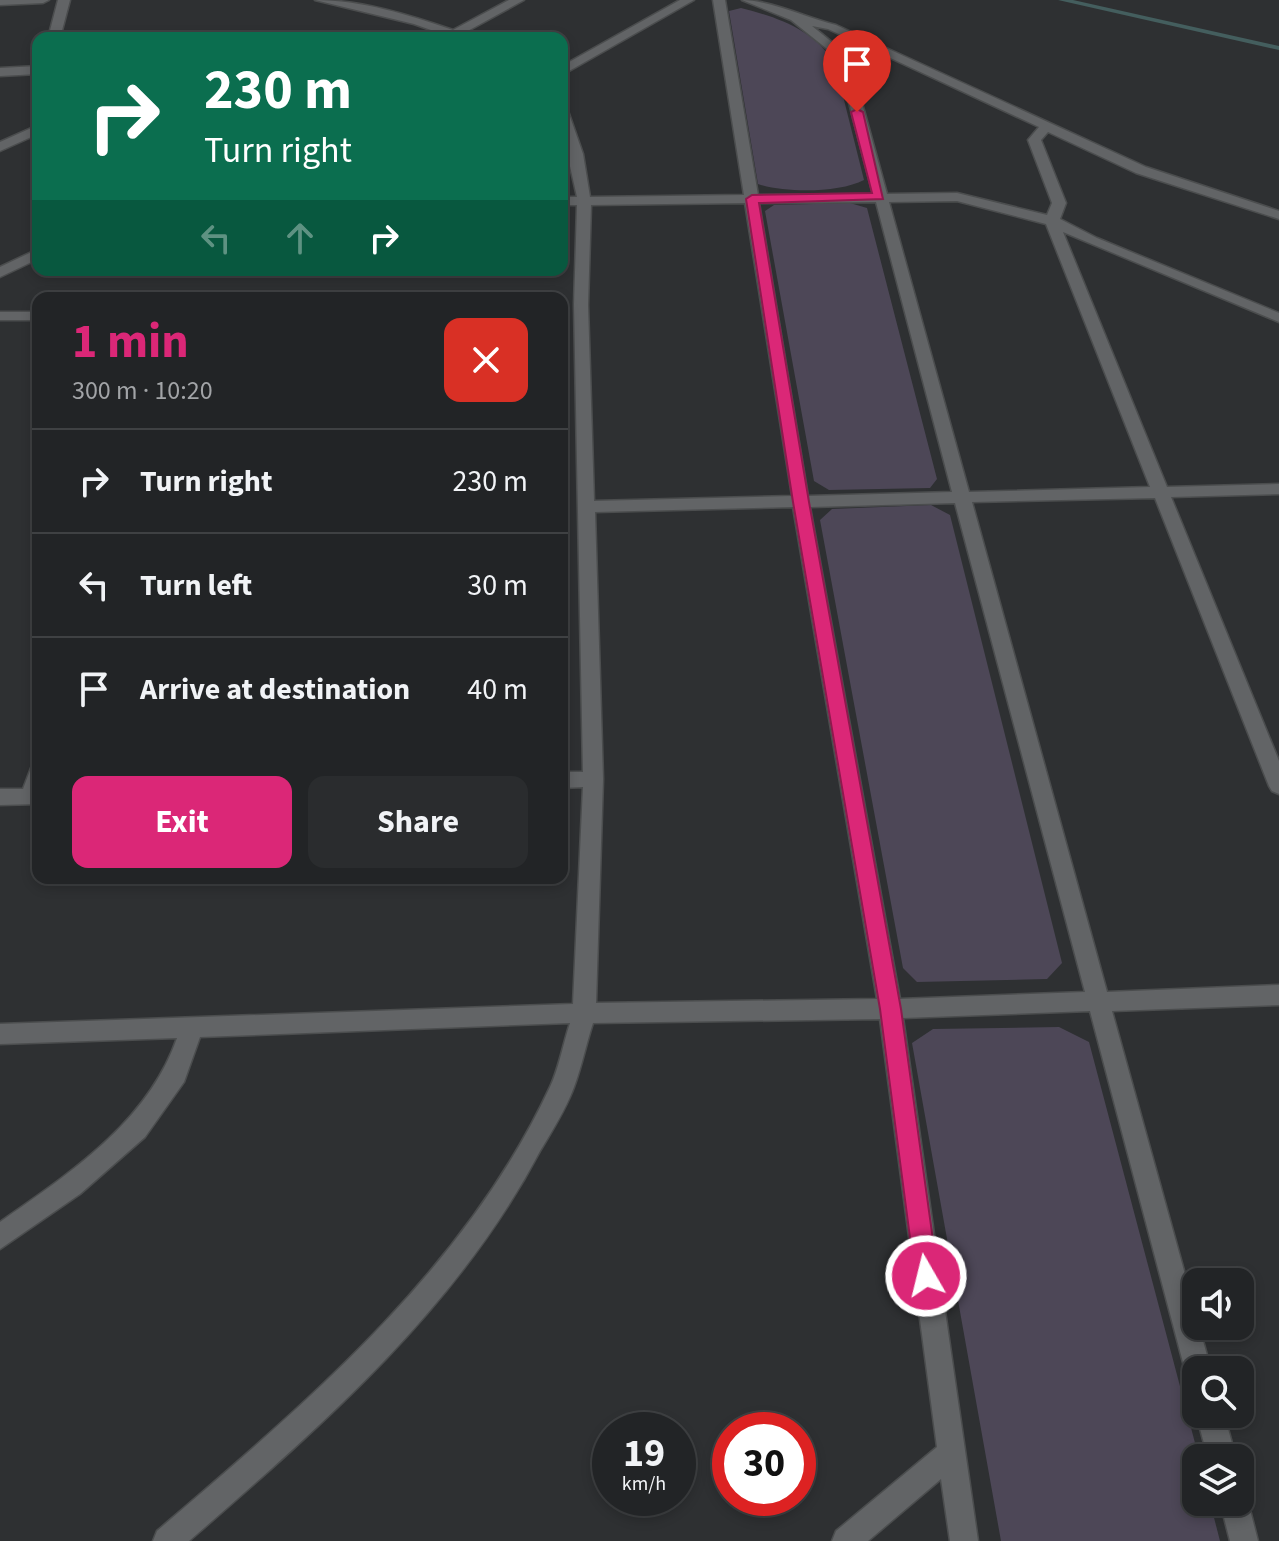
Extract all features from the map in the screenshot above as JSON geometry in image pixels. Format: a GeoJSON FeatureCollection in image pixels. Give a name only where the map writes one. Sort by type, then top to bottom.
{"type":"FeatureCollection","features":[{"type":"Feature","properties":{"kind":"street"},"geometry":{"type":"LineString","coordinates":[[0,2],[43,0]]}},
{"type":"Feature","properties":{"kind":"street"},"geometry":{"type":"LineString","coordinates":[[56,32],[64,0]]}},
{"type":"Feature","properties":{"kind":"street"},"geometry":{"type":"LineString","coordinates":[[321,0],[361,6],[443,32]]}},
{"type":"Feature","properties":{"kind":"street"},"geometry":{"type":"LineString","coordinates":[[463,32],[518,0]]}},
{"type":"Feature","properties":{"kind":"street"},"geometry":{"type":"LineString","coordinates":[[568,68],[688,0]]}},
{"type":"Feature","properties":{"kind":"street"},"geometry":{"type":"LineString","coordinates":[[719,0],[801,502],[890,1009],[964,1541]]}},
{"type":"Feature","properties":{"kind":"street"},"geometry":{"type":"LineString","coordinates":[[748,0],[795,18],[832,27],[1141,170],[1279,215]]}},
{"type":"Feature","properties":{"kind":"street"},"geometry":{"type":"LineString","coordinates":[[795,18],[843,56],[1194,1356]]}},
{"type":"Feature","properties":{"kind":"street"},"geometry":{"type":"LineString","coordinates":[[0,72],[32,70]]}},
{"type":"Feature","properties":{"kind":"street"},"geometry":{"type":"LineString","coordinates":[[1047,126],[1034,140],[1059,203],[1052,221],[1279,786]]}},
{"type":"Feature","properties":{"kind":"street"},"geometry":{"type":"LineString","coordinates":[[167,1541],[313,1415],[395,1331],[459,1256],[516,1173],[562,1088],[584,1013],[593,779],[587,507],[571,305],[576,154],[568,129]]}},
{"type":"Feature","properties":{"kind":"street"},"geometry":{"type":"LineString","coordinates":[[0,147],[32,132]]}},
{"type":"Feature","properties":{"kind":"street"},"geometry":{"type":"LineString","coordinates":[[573,200],[957,197],[987,202],[1052,221],[1092,241],[1277,317]]}},
{"type":"Feature","properties":{"kind":"street"},"geometry":{"type":"LineString","coordinates":[[0,273],[32,256]]}},
{"type":"Feature","properties":{"kind":"street"},"geometry":{"type":"LineString","coordinates":[[0,316],[32,316]]}},
{"type":"Feature","properties":{"kind":"street"},"geometry":{"type":"LineString","coordinates":[[587,507],[1279,489]]}},
{"type":"Feature","properties":{"kind":"street"},"geometry":{"type":"LineString","coordinates":[[568,780],[593,779]]}},
{"type":"Feature","properties":{"kind":"street"},"geometry":{"type":"LineString","coordinates":[[0,797],[32,796]]}},
{"type":"Feature","properties":{"kind":"street"},"geometry":{"type":"LineString","coordinates":[[0,1034],[584,1013],[890,1009],[1279,995]]}},
{"type":"Feature","properties":{"kind":"street"},"geometry":{"type":"LineString","coordinates":[[0,1237],[71,1186],[136,1129],[176,1075],[192,1027]]}},
{"type":"Feature","properties":{"kind":"street"},"geometry":{"type":"LineString","coordinates":[[846,1541],[950,1454]]}},
{"type":"Feature","properties":{"kind":"street"},"geometry":{"type":"LineString","coordinates":[[1238,1516],[1244,1541]]}},
{"type":"Feature","properties":{"kind":"shaded area"},"geometry":{"type":"Polygon","coordinates":[[[741,8],[794,27],[827,52],[835,64],[864,180],[841,187],[812,190],[758,184],[729,11],[741,8]]]}},
{"type":"Feature","properties":{"kind":"shaded area"},"geometry":{"type":"Polygon","coordinates":[[[850,203],[867,208],[937,479],[930,488],[829,490],[814,481],[765,211],[774,205],[850,203]]]}},
{"type":"Feature","properties":{"kind":"shaded area"},"geometry":{"type":"Polygon","coordinates":[[[931,505],[950,515],[1062,963],[1047,979],[917,982],[903,968],[820,520],[832,509],[931,505]]]}},
{"type":"Feature","properties":{"kind":"shaded area"},"geometry":{"type":"Polygon","coordinates":[[[1059,1027],[1089,1042],[1182,1394],[1182,1428],[1191,1428],[1195,1444],[1182,1444],[1182,1516],[1214,1516],[1220,1541],[1001,1541],[912,1043],[933,1029],[1059,1027]]]}},
{"type":"Feature","properties":{"kind":"waterway"},"geometry":{"type":"LineString","coordinates":[[1062,0],[1279,48]]}},
{"type":"Feature","properties":{"kind":"route"},"geometry":{"type":"LineString","coordinates":[[857,112],[879,197],[752,199],[801,502],[890,1009],[926,1276]]}}]}
